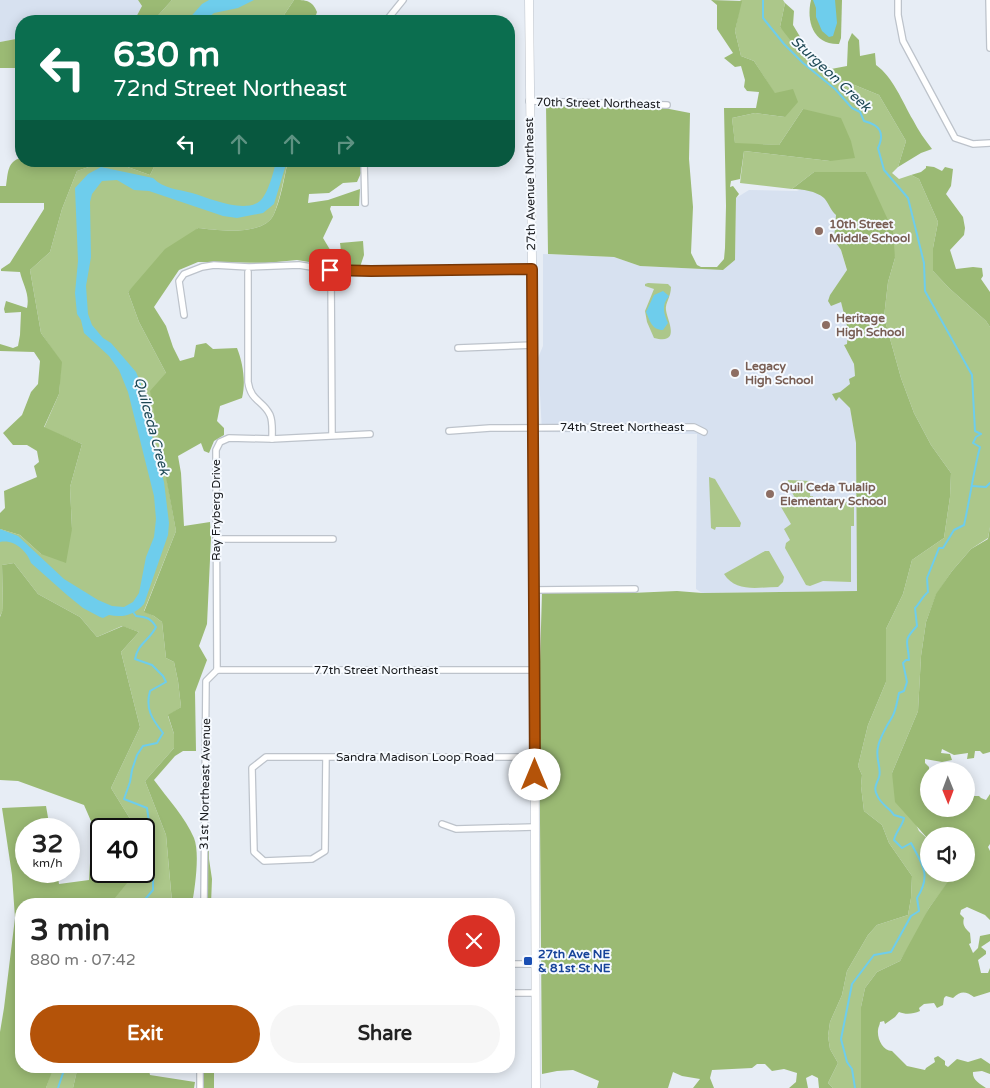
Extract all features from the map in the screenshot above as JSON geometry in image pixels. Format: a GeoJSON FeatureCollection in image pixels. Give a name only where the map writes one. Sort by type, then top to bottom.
{"type":"FeatureCollection","features":[{"type":"Feature","properties":{"kind":"street"},"geometry":{"type":"LineString","coordinates":[[391,15],[403,0]]}},
{"type":"Feature","properties":{"kind":"street","name":"27th Avenue Northeast"},"geometry":{"type":"LineString","coordinates":[[529,0],[533,345],[536,1088]]}},
{"type":"Feature","properties":{"kind":"street"},"geometry":{"type":"LineString","coordinates":[[898,0],[898,15],[903,41],[955,138],[973,144],[990,143]]}},
{"type":"Feature","properties":{"kind":"street"},"geometry":{"type":"LineString","coordinates":[[989,0],[990,48]]}},
{"type":"Feature","properties":{"kind":"street","name":"70th Street Northeast"},"geometry":{"type":"LineString","coordinates":[[529,101],[666,105]]}},
{"type":"Feature","properties":{"kind":"street"},"geometry":{"type":"LineString","coordinates":[[364,167],[365,203]]}},
{"type":"Feature","properties":{"kind":"street"},"geometry":{"type":"LineString","coordinates":[[184,315],[179,281],[184,274],[202,267],[214,265],[249,267],[299,265],[330,270],[370,271],[532,269]]}},
{"type":"Feature","properties":{"kind":"street"},"geometry":{"type":"LineString","coordinates":[[248,272],[248,382],[252,395],[271,416],[272,439]]}},
{"type":"Feature","properties":{"kind":"street"},"geometry":{"type":"LineString","coordinates":[[331,274],[332,436]]}},
{"type":"Feature","properties":{"kind":"street"},"geometry":{"type":"LineString","coordinates":[[458,348],[533,345]]}},
{"type":"Feature","properties":{"kind":"street","name":"74th Street Northeast"},"geometry":{"type":"LineString","coordinates":[[449,431],[490,428],[695,424],[704,432]]}},
{"type":"Feature","properties":{"kind":"street","name":"Ray Fryberg Drive"},"geometry":{"type":"LineString","coordinates":[[217,670],[216,450],[220,442],[229,438],[272,439],[370,434]]}},
{"type":"Feature","properties":{"kind":"street"},"geometry":{"type":"LineString","coordinates":[[216,539],[333,539]]}},
{"type":"Feature","properties":{"kind":"street"},"geometry":{"type":"LineString","coordinates":[[534,590],[635,590]]}},
{"type":"Feature","properties":{"kind":"street","name":"77th Street Northeast"},"geometry":{"type":"LineString","coordinates":[[217,670],[534,670]]}},
{"type":"Feature","properties":{"kind":"street","name":"31st Northeast Avenue"},"geometry":{"type":"LineString","coordinates":[[204,898],[206,681],[217,670]]}},
{"type":"Feature","properties":{"kind":"street","name":"Sandra Madison Loop Road"},"geometry":{"type":"LineString","coordinates":[[326,757],[325,851],[312,860],[264,861],[254,852],[252,768],[266,757],[326,757],[535,758]]}},
{"type":"Feature","properties":{"kind":"street"},"geometry":{"type":"LineString","coordinates":[[442,824],[456,829],[534,827]]}},
{"type":"Feature","properties":{"kind":"street"},"geometry":{"type":"LineString","coordinates":[[515,964],[536,964]]}},
{"type":"Feature","properties":{"kind":"street"},"geometry":{"type":"LineString","coordinates":[[515,993],[536,993]]}},
{"type":"Feature","properties":{"kind":"street"},"geometry":{"type":"LineString","coordinates":[[200,1073],[200,1088]]}},
{"type":"Feature","properties":{"kind":"shaded area"},"geometry":{"type":"Polygon","coordinates":[[[0,0],[138,0],[142,6],[137,15],[15,15],[15,39],[0,42],[0,0]]]}},
{"type":"Feature","properties":{"kind":"shaded area"},"geometry":{"type":"Polygon","coordinates":[[[816,183],[836,215],[834,240],[841,250],[847,271],[830,295],[841,302],[848,330],[847,344],[844,345],[854,364],[855,376],[850,384],[850,408],[856,443],[857,591],[702,593],[696,589],[697,434],[542,432],[538,358],[543,346],[543,254],[614,257],[640,266],[723,270],[735,260],[736,198],[749,190],[797,191],[816,183]]]}},
{"type":"Feature","properties":{"kind":"green space"},"geometry":{"type":"Polygon","coordinates":[[[138,0],[172,0],[158,15],[137,15],[142,6],[138,0]]]}},
{"type":"Feature","properties":{"kind":"green space"},"geometry":{"type":"Polygon","coordinates":[[[172,0],[294,0],[284,15],[158,15],[172,0]]]}},
{"type":"Feature","properties":{"kind":"green space"},"geometry":{"type":"Polygon","coordinates":[[[294,0],[311,3],[317,12],[316,15],[284,15],[294,0]]]}},
{"type":"Feature","properties":{"kind":"green space"},"geometry":{"type":"Polygon","coordinates":[[[711,0],[742,1],[735,31],[741,56],[754,61],[775,93],[793,89],[798,102],[785,117],[755,113],[732,118],[735,143],[779,145],[803,109],[841,118],[851,141],[855,158],[830,161],[744,151],[740,179],[731,181],[730,187],[733,186],[739,194],[736,198],[735,260],[723,270],[640,266],[614,257],[548,254],[546,105],[659,107],[690,113],[689,159],[693,207],[691,253],[697,265],[701,267],[717,267],[724,259],[726,206],[724,108],[756,108],[759,92],[747,91],[744,87],[745,80],[741,66],[735,67],[724,58],[733,53],[717,29],[717,5],[711,0]]]}},
{"type":"Feature","properties":{"kind":"green space"},"geometry":{"type":"Polygon","coordinates":[[[783,0],[785,3],[780,27],[835,77],[879,95],[906,141],[898,167],[892,173],[899,179],[911,175],[919,179],[938,222],[933,248],[933,271],[990,327],[990,527],[988,538],[971,549],[952,571],[936,595],[926,622],[921,656],[918,711],[892,773],[920,832],[920,882],[948,882],[929,908],[919,930],[900,961],[877,972],[865,988],[861,1007],[861,1088],[833,1088],[828,1083],[838,1063],[830,1049],[828,1036],[830,1022],[842,995],[847,971],[868,935],[877,925],[908,915],[912,876],[889,843],[882,825],[864,811],[861,786],[862,775],[858,766],[868,725],[886,682],[886,629],[903,594],[912,560],[944,538],[950,497],[951,473],[931,445],[914,413],[901,378],[884,317],[888,282],[895,258],[866,172],[814,172],[792,189],[740,183],[744,151],[830,161],[803,109],[779,145],[735,144],[732,118],[755,113],[785,117],[775,94],[754,61],[741,56],[735,31],[741,1],[783,0]]]}},
{"type":"Feature","properties":{"kind":"green space"},"geometry":{"type":"Polygon","coordinates":[[[811,0],[842,0],[841,38],[839,44],[823,40],[813,30],[810,16],[811,0]]]}},
{"type":"Feature","properties":{"kind":"green space"},"geometry":{"type":"Polygon","coordinates":[[[785,3],[794,11],[793,25],[806,47],[831,69],[847,66],[848,42],[852,33],[859,40],[860,56],[875,53],[876,65],[892,83],[924,139],[932,149],[921,153],[898,167],[906,141],[879,95],[835,77],[802,55],[780,27],[785,3]]]}},
{"type":"Feature","properties":{"kind":"green space"},"geometry":{"type":"Polygon","coordinates":[[[15,39],[15,68],[0,68],[0,42],[15,39]]]}},
{"type":"Feature","properties":{"kind":"green space"},"geometry":{"type":"Polygon","coordinates":[[[15,161],[15,167],[89,167],[77,171],[62,209],[50,252],[30,270],[41,333],[62,362],[59,394],[44,427],[82,444],[70,487],[72,529],[66,563],[41,554],[20,535],[0,529],[0,513],[5,508],[4,491],[37,477],[34,466],[39,462],[37,451],[27,445],[13,445],[3,433],[22,415],[31,392],[38,384],[40,361],[34,352],[0,351],[0,344],[13,348],[18,346],[20,335],[21,312],[5,313],[6,301],[27,308],[28,303],[20,272],[1,271],[1,269],[10,263],[44,209],[44,203],[0,203],[0,186],[6,186],[8,173],[15,161]]]}},
{"type":"Feature","properties":{"kind":"green space"},"geometry":{"type":"Polygon","coordinates":[[[926,166],[942,171],[945,167],[953,169],[951,186],[946,194],[963,217],[965,228],[964,235],[950,250],[956,269],[982,268],[983,276],[981,279],[990,292],[990,327],[933,271],[933,248],[938,222],[919,179],[911,175],[921,172],[926,166]]]}},
{"type":"Feature","properties":{"kind":"green space"},"geometry":{"type":"Polygon","coordinates":[[[89,167],[128,167],[150,175],[154,167],[287,167],[276,208],[269,221],[251,229],[228,231],[198,228],[128,292],[139,322],[166,373],[167,480],[176,531],[144,611],[162,622],[166,658],[174,662],[181,707],[168,716],[174,734],[174,748],[145,781],[166,835],[172,898],[112,898],[125,883],[155,883],[155,818],[130,818],[111,788],[140,727],[121,652],[139,632],[122,626],[97,637],[80,617],[38,594],[14,563],[2,565],[3,610],[0,616],[0,529],[20,535],[41,554],[72,529],[70,487],[82,444],[44,428],[59,394],[61,362],[41,333],[30,270],[50,252],[62,209],[77,171],[89,167]]]}},
{"type":"Feature","properties":{"kind":"green space"},"geometry":{"type":"Polygon","coordinates":[[[128,167],[154,167],[150,175],[128,167]]]}},
{"type":"Feature","properties":{"kind":"green space"},"geometry":{"type":"Polygon","coordinates":[[[287,167],[360,167],[361,173],[357,182],[343,183],[329,193],[309,194],[308,203],[328,200],[360,189],[359,206],[331,206],[330,209],[333,217],[323,238],[332,253],[341,251],[340,243],[363,241],[364,255],[360,267],[327,265],[297,260],[266,263],[198,262],[179,270],[154,307],[166,326],[180,361],[194,357],[196,345],[206,343],[213,349],[237,348],[244,379],[242,398],[220,406],[217,421],[224,428],[224,435],[214,441],[209,453],[204,451],[201,443],[178,456],[181,473],[184,526],[210,522],[211,538],[207,624],[199,646],[207,660],[195,692],[196,751],[183,751],[175,756],[154,780],[186,823],[196,844],[196,871],[193,898],[172,898],[166,835],[145,781],[174,748],[174,734],[168,715],[181,707],[174,662],[166,658],[162,622],[144,612],[176,531],[150,391],[166,373],[139,322],[128,292],[165,249],[198,228],[228,231],[251,229],[269,221],[279,202],[287,167]]]}},
{"type":"Feature","properties":{"kind":"green space"},"geometry":{"type":"Polygon","coordinates":[[[814,172],[866,172],[893,231],[895,258],[888,282],[884,317],[901,378],[914,413],[931,445],[951,473],[950,497],[944,538],[912,560],[903,594],[886,629],[886,682],[868,725],[858,766],[862,775],[861,786],[864,811],[882,825],[889,843],[912,876],[908,915],[877,925],[868,935],[847,971],[842,995],[830,1022],[828,1036],[830,1049],[838,1063],[828,1083],[833,1088],[819,1088],[818,1078],[812,1075],[806,1078],[808,1088],[789,1088],[796,1082],[797,1073],[784,1069],[772,1071],[765,1064],[757,1064],[752,1068],[712,1070],[710,1078],[714,1088],[693,1088],[700,1079],[682,1076],[673,1072],[668,1088],[597,1088],[599,1081],[573,1070],[542,1074],[539,696],[542,592],[631,593],[677,591],[702,593],[857,591],[856,443],[850,408],[839,397],[836,401],[832,394],[840,392],[850,384],[849,379],[855,376],[854,364],[844,345],[847,344],[848,330],[841,302],[831,306],[828,301],[847,270],[841,250],[834,240],[836,215],[821,196],[809,191],[792,189],[814,172]]]}},
{"type":"Feature","properties":{"kind":"green space"},"geometry":{"type":"Polygon","coordinates":[[[648,283],[668,284],[671,287],[666,307],[671,330],[668,338],[654,338],[647,322],[645,311],[654,289],[645,286],[648,283]]]}},
{"type":"Feature","properties":{"kind":"green space"},"geometry":{"type":"Polygon","coordinates":[[[709,477],[715,479],[741,523],[740,527],[716,527],[715,530],[711,528],[709,477]]]}},
{"type":"Feature","properties":{"kind":"green space"},"geometry":{"type":"Polygon","coordinates":[[[788,480],[811,481],[810,496],[813,496],[813,503],[854,502],[854,526],[851,526],[851,582],[823,581],[810,586],[806,585],[785,548],[786,543],[790,540],[784,529],[791,524],[781,507],[794,496],[787,484],[788,480]]]}},
{"type":"Feature","properties":{"kind":"green space"},"geometry":{"type":"Polygon","coordinates":[[[990,527],[990,752],[983,754],[980,751],[975,751],[974,758],[967,759],[968,753],[954,755],[942,749],[941,753],[950,754],[952,760],[942,762],[925,759],[925,762],[920,762],[920,818],[975,818],[975,796],[986,800],[990,794],[990,844],[988,847],[990,851],[990,920],[985,915],[967,907],[961,910],[960,914],[964,918],[964,926],[970,933],[971,943],[969,944],[973,953],[978,948],[980,936],[990,934],[990,941],[981,947],[986,951],[986,954],[978,960],[981,973],[988,973],[990,968],[990,992],[974,997],[963,993],[953,998],[946,996],[943,1005],[937,1008],[934,1003],[924,1004],[919,1008],[920,1011],[917,1012],[907,1014],[899,1012],[885,1024],[884,1021],[880,1022],[878,1033],[883,1047],[892,1051],[907,1066],[925,1070],[935,1062],[934,1058],[938,1056],[945,1061],[945,1065],[948,1067],[957,1059],[968,1062],[981,1058],[990,1064],[990,1074],[982,1071],[973,1072],[975,1080],[986,1088],[861,1088],[861,1007],[865,988],[877,972],[900,961],[929,908],[948,882],[975,882],[975,827],[920,827],[920,830],[895,802],[892,773],[918,711],[921,656],[926,622],[936,594],[971,549],[988,539],[990,527]]]}},
{"type":"Feature","properties":{"kind":"green space"},"geometry":{"type":"Polygon","coordinates":[[[765,551],[769,551],[784,577],[783,582],[778,587],[748,588],[735,584],[724,574],[765,551]]]}},
{"type":"Feature","properties":{"kind":"green space"},"geometry":{"type":"Polygon","coordinates":[[[14,563],[38,594],[80,617],[97,637],[123,626],[139,632],[121,652],[140,727],[111,788],[130,818],[90,819],[84,805],[18,781],[0,780],[0,617],[3,609],[2,565],[14,563]]]}},
{"type":"Feature","properties":{"kind":"green space"},"geometry":{"type":"Polygon","coordinates":[[[46,806],[48,818],[15,818],[15,883],[80,883],[80,881],[89,880],[90,863],[90,883],[127,883],[115,898],[15,898],[15,918],[12,875],[2,808],[46,806]]]}},
{"type":"Feature","properties":{"kind":"green space"},"geometry":{"type":"Polygon","coordinates":[[[207,808],[209,859],[212,879],[211,898],[205,898],[207,808]]]}},
{"type":"Feature","properties":{"kind":"green space"},"geometry":{"type":"Polygon","coordinates":[[[15,918],[15,1073],[52,1073],[46,1088],[0,1088],[0,1032],[15,918]]]}},
{"type":"Feature","properties":{"kind":"green space"},"geometry":{"type":"Polygon","coordinates":[[[51,1073],[76,1073],[73,1088],[46,1088],[51,1073]]]}},
{"type":"Feature","properties":{"kind":"green space"},"geometry":{"type":"Polygon","coordinates":[[[76,1073],[150,1073],[150,1075],[195,1082],[194,1088],[73,1088],[76,1073]]]}},
{"type":"Feature","properties":{"kind":"green space"},"geometry":{"type":"Polygon","coordinates":[[[203,1073],[214,1073],[214,1088],[203,1088],[203,1073]]]}},
{"type":"Feature","properties":{"kind":"water"},"geometry":{"type":"Polygon","coordinates":[[[209,0],[254,0],[238,8],[212,15],[192,15],[202,4],[209,0]]]}},
{"type":"Feature","properties":{"kind":"water"},"geometry":{"type":"Polygon","coordinates":[[[813,0],[835,0],[837,23],[833,36],[829,37],[822,31],[816,17],[816,8],[813,0]]]}},
{"type":"Feature","properties":{"kind":"water","name":"Quilceda Creek"},"geometry":{"type":"Polygon","coordinates":[[[101,167],[153,178],[157,182],[171,188],[226,204],[245,206],[253,205],[260,201],[266,193],[274,167],[285,167],[274,204],[263,213],[237,218],[223,216],[149,191],[134,190],[117,180],[102,181],[92,194],[90,202],[91,257],[86,286],[88,314],[92,325],[103,338],[111,343],[136,372],[141,384],[142,397],[164,482],[169,523],[168,535],[144,604],[128,615],[100,617],[83,608],[67,595],[31,563],[23,550],[15,544],[0,542],[0,529],[18,536],[64,579],[98,600],[112,606],[124,607],[133,602],[139,593],[146,557],[154,537],[156,519],[154,496],[128,392],[119,370],[109,356],[84,333],[81,320],[77,314],[75,293],[78,261],[75,188],[88,174],[101,167]]]}},
{"type":"Feature","properties":{"kind":"water"},"geometry":{"type":"Polygon","coordinates":[[[663,291],[669,296],[664,306],[664,313],[668,323],[663,330],[659,330],[650,322],[646,312],[654,295],[663,291]]]}},
{"type":"Feature","properties":{"kind":"waterway","name":"Sturgeon Creek"},"geometry":{"type":"LineString","coordinates":[[763,0],[763,18],[784,44],[803,63],[835,89],[852,108],[860,112],[864,121],[880,130],[881,138],[878,148],[884,170],[908,198],[924,263],[925,291],[972,375],[975,431],[981,434],[976,437],[973,443],[980,447],[964,525],[954,530],[943,548],[939,548],[927,578],[928,592],[915,608],[917,626],[909,635],[907,642],[909,660],[903,663],[907,682],[904,691],[899,693],[894,713],[878,747],[877,755],[880,774],[875,790],[881,801],[894,815],[904,818],[894,840],[902,848],[911,843],[922,864],[925,876],[922,890],[917,898],[919,911],[911,916],[891,952],[874,955],[852,984],[841,1039],[847,1062],[852,1069],[855,1088]]}},
{"type":"Feature","properties":{"kind":"waterway"},"geometry":{"type":"LineString","coordinates":[[972,486],[986,487],[990,483]]}},
{"type":"Feature","properties":{"kind":"waterway"},"geometry":{"type":"LineString","coordinates":[[133,612],[136,616],[150,620],[156,627],[139,649],[135,659],[152,665],[166,682],[150,691],[148,703],[150,714],[163,733],[157,743],[143,746],[137,755],[124,799],[147,808],[148,818]]}},
{"type":"Feature","properties":{"kind":"waterway"},"geometry":{"type":"LineString","coordinates":[[146,898],[153,890],[153,883]]}},
{"type":"Feature","properties":{"kind":"waterway"},"geometry":{"type":"LineString","coordinates":[[58,1088],[63,1073]]}},
{"type":"Feature","properties":{"kind":"place","name":"10th Street Middle School"},"geometry":{"type":"Point","coordinates":[819,231]}},
{"type":"Feature","properties":{"kind":"place","name":"Heritage High School"},"geometry":{"type":"Point","coordinates":[826,325]}},
{"type":"Feature","properties":{"kind":"place","name":"Legacy High School"},"geometry":{"type":"Point","coordinates":[735,373]}},
{"type":"Feature","properties":{"kind":"place","name":"Quil Ceda Tulalip Elementary School"},"geometry":{"type":"Point","coordinates":[770,494]}},
{"type":"Feature","properties":{"kind":"place","name":"27th Ave NE & 81st St NE"},"geometry":{"type":"Point","coordinates":[528,961]}},
{"type":"Feature","properties":{"kind":"route"},"geometry":{"type":"LineString","coordinates":[[330,270],[532,269],[535,775]]}}]}
